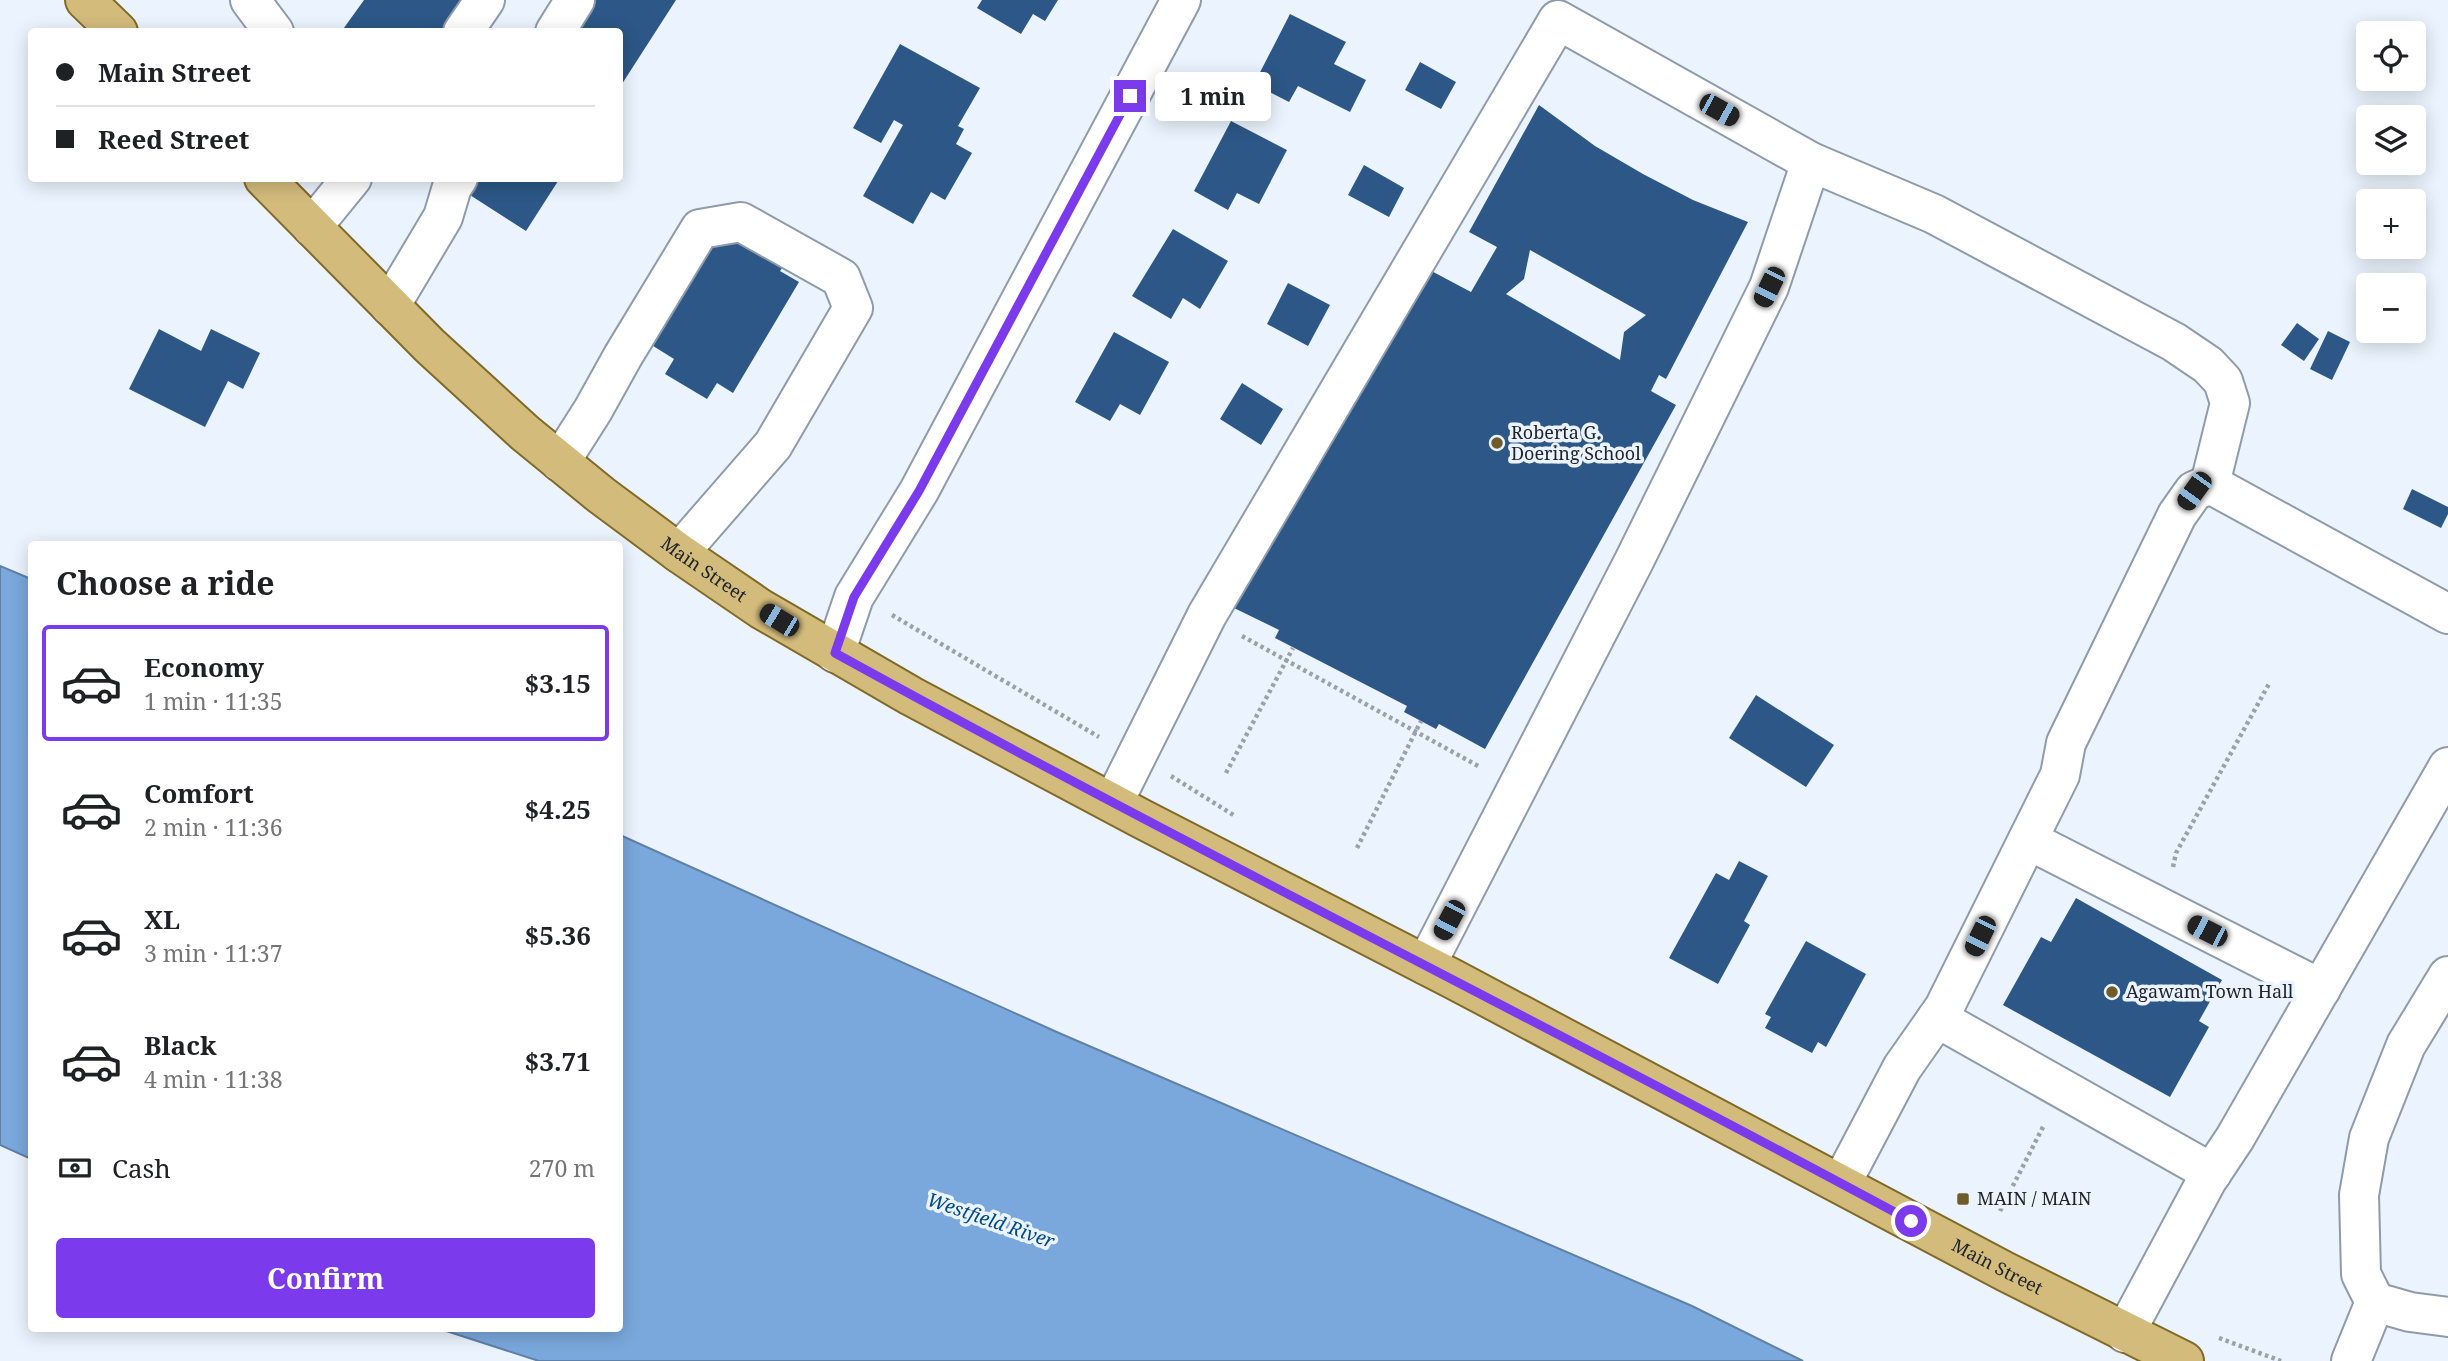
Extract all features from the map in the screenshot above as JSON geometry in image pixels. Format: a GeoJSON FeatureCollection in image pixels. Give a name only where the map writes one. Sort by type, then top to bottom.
{"type":"FeatureCollection","features":[{"type":"Feature","properties":{"kind":"main road"},"geometry":{"type":"LineString","coordinates":[[85,0],[114,28]]}},
{"type":"Feature","properties":{"kind":"main road","name":"Main Street"},"geometry":{"type":"LineString","coordinates":[[268,182],[430,346],[560,462],[679,553],[761,608],[835,653],[1113,803],[1426,965],[2006,1272],[2184,1361]]}},
{"type":"Feature","properties":{"kind":"street"},"geometry":{"type":"LineString","coordinates":[[250,0],[271,28]]}},
{"type":"Feature","properties":{"kind":"street"},"geometry":{"type":"LineString","coordinates":[[466,28],[485,0]]}},
{"type":"Feature","properties":{"kind":"street"},"geometry":{"type":"LineString","coordinates":[[558,28],[575,0]]}},
{"type":"Feature","properties":{"kind":"street"},"geometry":{"type":"LineString","coordinates":[[835,653],[854,597],[932,467],[1181,0]]}},
{"type":"Feature","properties":{"kind":"street"},"geometry":{"type":"LineString","coordinates":[[1113,803],[1208,615],[1558,20],[1811,162],[1934,214],[2175,342],[2208,365],[2223,381],[2230,403],[2210,484]]}},
{"type":"Feature","properties":{"kind":"street"},"geometry":{"type":"LineString","coordinates":[[1426,965],[1634,561],[1769,287],[1811,162]]}},
{"type":"Feature","properties":{"kind":"street"},"geometry":{"type":"LineString","coordinates":[[312,227],[349,182]]}},
{"type":"Feature","properties":{"kind":"street"},"geometry":{"type":"LineString","coordinates":[[390,306],[443,217],[455,182]]}},
{"type":"Feature","properties":{"kind":"street"},"geometry":{"type":"LineString","coordinates":[[560,462],[700,229],[741,222],[841,278],[853,308],[773,445],[679,553]]}},
{"type":"Feature","properties":{"kind":"street"},"geometry":{"type":"LineString","coordinates":[[2210,484],[2448,614]]}},
{"type":"Feature","properties":{"kind":"street"},"geometry":{"type":"LineString","coordinates":[[1841,1184],[1902,1068],[1944,1008],[2060,775],[2066,743],[2177,515],[2194,491],[2210,484]]}},
{"type":"Feature","properties":{"kind":"street"},"geometry":{"type":"LineString","coordinates":[[2125,1333],[2212,1173],[2235,1138],[2448,767]]}},
{"type":"Feature","properties":{"kind":"street"},"geometry":{"type":"LineString","coordinates":[[2028,840],[2321,989]]}},
{"type":"Feature","properties":{"kind":"street"},"geometry":{"type":"LineString","coordinates":[[2448,976],[2406,1045],[2369,1138],[2359,1195],[2361,1274],[2375,1302],[2410,1312],[2448,1317]]}},
{"type":"Feature","properties":{"kind":"street"},"geometry":{"type":"LineString","coordinates":[[1937,1018],[2212,1173]]}},
{"type":"Feature","properties":{"kind":"street"},"geometry":{"type":"LineString","coordinates":[[2351,1361],[2375,1302]]}},
{"type":"Feature","properties":{"kind":"path"},"geometry":{"type":"LineString","coordinates":[[854,597],[893,615],[1096,735]]}},
{"type":"Feature","properties":{"kind":"path"},"geometry":{"type":"LineString","coordinates":[[1241,635],[1517,787]]}},
{"type":"Feature","properties":{"kind":"path"},"geometry":{"type":"LineString","coordinates":[[1226,774],[1293,648]]}},
{"type":"Feature","properties":{"kind":"path"},"geometry":{"type":"LineString","coordinates":[[2161,908],[2166,898],[2176,853],[2270,682]]}},
{"type":"Feature","properties":{"kind":"path"},"geometry":{"type":"LineString","coordinates":[[1357,848],[1421,722]]}},
{"type":"Feature","properties":{"kind":"path"},"geometry":{"type":"LineString","coordinates":[[2000,1211],[2049,1115]]}},
{"type":"Feature","properties":{"kind":"water"},"geometry":{"type":"Polygon","coordinates":[[[0,566],[28,578],[28,1158],[0,1145],[0,566]]]}},
{"type":"Feature","properties":{"kind":"water","name":"Westfield River"},"geometry":{"type":"Polygon","coordinates":[[[623,836],[1059,1033],[1692,1306],[1803,1361],[539,1361],[449,1332],[623,1332],[623,836]]]}},
{"type":"Feature","properties":{"kind":"building"},"geometry":{"type":"Polygon","coordinates":[[[364,0],[463,0],[444,28],[344,28],[364,0]]]}},
{"type":"Feature","properties":{"kind":"building"},"geometry":{"type":"Polygon","coordinates":[[[582,0],[676,0],[623,82],[623,28],[564,28],[582,0]]]}},
{"type":"Feature","properties":{"kind":"building"},"geometry":{"type":"Polygon","coordinates":[[[982,0],[1058,0],[1045,21],[1033,14],[1021,34],[977,8],[982,0]]]}},
{"type":"Feature","properties":{"kind":"building"},"geometry":{"type":"Polygon","coordinates":[[[1290,14],[1346,42],[1334,64],[1366,80],[1350,112],[1298,86],[1289,102],[1254,84],[1290,14]]]}},
{"type":"Feature","properties":{"kind":"building"},"geometry":{"type":"Polygon","coordinates":[[[900,44],[980,88],[958,126],[964,129],[956,144],[972,153],[945,200],[931,192],[913,224],[863,196],[903,125],[894,120],[881,143],[853,128],[900,44]]]}},
{"type":"Feature","properties":{"kind":"building"},"geometry":{"type":"Polygon","coordinates":[[[1420,62],[1456,82],[1441,109],[1405,90],[1420,62]]]}},
{"type":"Feature","properties":{"kind":"building"},"geometry":{"type":"Polygon","coordinates":[[[1539,105],[1595,146],[1643,174],[1693,200],[1748,222],[1666,379],[1659,375],[1651,391],[1676,405],[1485,749],[1439,724],[1436,729],[1404,712],[1407,706],[1275,638],[1279,630],[1234,608],[1422,266],[1471,292],[1497,247],[1469,232],[1539,105]],[[1530,250],[1524,279],[1506,294],[1620,360],[1624,332],[1646,315],[1530,250]]]}},
{"type":"Feature","properties":{"kind":"building"},"geometry":{"type":"Polygon","coordinates":[[[1231,121],[1287,150],[1259,204],[1237,193],[1228,210],[1194,191],[1231,121]]]}},
{"type":"Feature","properties":{"kind":"building"},"geometry":{"type":"Polygon","coordinates":[[[1364,165],[1404,188],[1389,217],[1348,195],[1364,165]]]}},
{"type":"Feature","properties":{"kind":"building"},"geometry":{"type":"Polygon","coordinates":[[[463,182],[557,182],[526,231],[459,188],[463,182]]]}},
{"type":"Feature","properties":{"kind":"building"},"geometry":{"type":"Polygon","coordinates":[[[1173,229],[1228,261],[1200,309],[1183,298],[1171,319],[1132,296],[1173,229]]]}},
{"type":"Feature","properties":{"kind":"building"},"geometry":{"type":"Polygon","coordinates":[[[738,232],[787,261],[780,271],[799,282],[733,393],[717,383],[707,399],[665,374],[674,359],[650,344],[716,233],[738,232]]]}},
{"type":"Feature","properties":{"kind":"building"},"geometry":{"type":"Polygon","coordinates":[[[1288,283],[1330,305],[1308,346],[1267,324],[1288,283]]]}},
{"type":"Feature","properties":{"kind":"building"},"geometry":{"type":"Polygon","coordinates":[[[2297,323],[2319,339],[2304,361],[2281,345],[2297,323]]]}},
{"type":"Feature","properties":{"kind":"building"},"geometry":{"type":"Polygon","coordinates":[[[159,329],[201,351],[211,329],[260,353],[243,389],[228,381],[205,427],[129,389],[159,329]]]}},
{"type":"Feature","properties":{"kind":"building"},"geometry":{"type":"Polygon","coordinates":[[[2328,331],[2350,342],[2332,380],[2310,369],[2328,331]]]}},
{"type":"Feature","properties":{"kind":"building"},"geometry":{"type":"Polygon","coordinates":[[[1114,332],[1169,362],[1140,415],[1120,404],[1110,421],[1075,402],[1114,332]]]}},
{"type":"Feature","properties":{"kind":"building"},"geometry":{"type":"Polygon","coordinates":[[[1242,383],[1283,409],[1261,445],[1220,419],[1242,383]]]}},
{"type":"Feature","properties":{"kind":"building"},"geometry":{"type":"Polygon","coordinates":[[[2412,489],[2448,507],[2448,514],[2441,528],[2403,509],[2412,489]]]}},
{"type":"Feature","properties":{"kind":"building"},"geometry":{"type":"Polygon","coordinates":[[[1756,695],[1834,745],[1806,787],[1729,738],[1756,695]]]}},
{"type":"Feature","properties":{"kind":"building"},"geometry":{"type":"Polygon","coordinates":[[[1739,861],[1768,876],[1744,921],[1750,925],[1718,984],[1669,958],[1716,873],[1729,880],[1739,861]]]}},
{"type":"Feature","properties":{"kind":"building","name":"Agawam Town Hall"},"geometry":{"type":"Polygon","coordinates":[[[2076,898],[2222,980],[2199,1021],[2209,1027],[2170,1097],[2003,1005],[2041,937],[2051,942],[2076,898]]]}},
{"type":"Feature","properties":{"kind":"building"},"geometry":{"type":"Polygon","coordinates":[[[1806,941],[1866,974],[1826,1047],[1818,1042],[1812,1053],[1765,1028],[1771,1017],[1765,1014],[1806,941]]]}},
{"type":"Feature","properties":{"kind":"place","name":"Roberta G. Doering School"},"geometry":{"type":"Point","coordinates":[1497,443]}},
{"type":"Feature","properties":{"kind":"place","name":"Agawam Town Hall"},"geometry":{"type":"Point","coordinates":[2112,992]}},
{"type":"Feature","properties":{"kind":"place","name":"MAIN / MAIN"},"geometry":{"type":"Point","coordinates":[1963,1199]}},
{"type":"Feature","properties":{"kind":"route"},"geometry":{"type":"LineString","coordinates":[[1130,96],[919,491],[854,597],[835,653],[1142,819],[1453,979],[1911,1221]]}}]}
